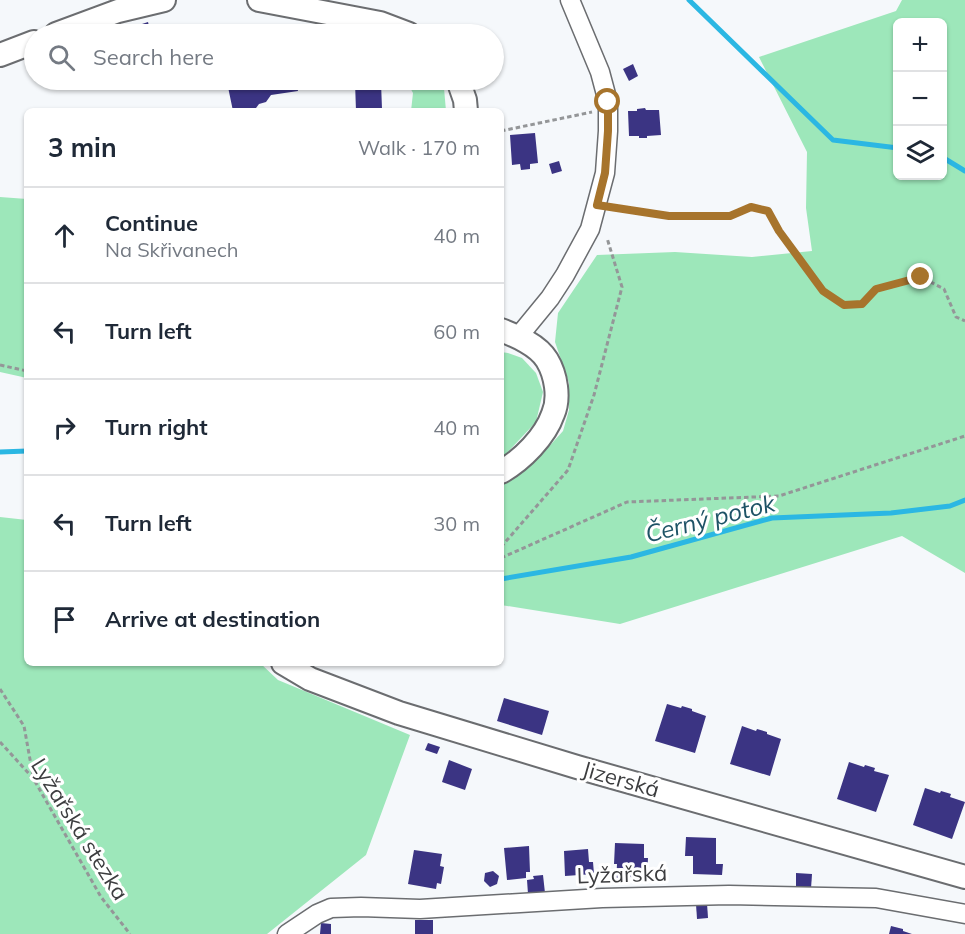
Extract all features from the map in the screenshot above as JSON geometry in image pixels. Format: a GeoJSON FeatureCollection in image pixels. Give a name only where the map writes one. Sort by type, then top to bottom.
{"type":"FeatureCollection","features":[{"type":"Feature","properties":{"kind":"street"},"geometry":{"type":"LineString","coordinates":[[83,24],[118,11],[164,0]]}},
{"type":"Feature","properties":{"kind":"street"},"geometry":{"type":"LineString","coordinates":[[259,0],[383,24]]}},
{"type":"Feature","properties":{"kind":"street"},"geometry":{"type":"LineString","coordinates":[[504,470],[530,449],[541,435],[554,413],[557,394],[553,373],[546,358],[530,344],[509,333],[550,298],[565,275],[590,229],[605,173],[608,102],[600,72],[570,0]]}},
{"type":"Feature","properties":{"kind":"street"},"geometry":{"type":"LineString","coordinates":[[0,55],[24,46]]}},
{"type":"Feature","properties":{"kind":"street"},"geometry":{"type":"LineString","coordinates":[[462,90],[466,108]]}},
{"type":"Feature","properties":{"kind":"street","name":"Jizerská"},"geometry":{"type":"LineString","coordinates":[[288,666],[310,679],[399,713],[577,767],[965,876]]}},
{"type":"Feature","properties":{"kind":"street","name":"Lyžařská"},"geometry":{"type":"LineString","coordinates":[[287,934],[317,914],[331,908],[420,909],[602,898],[729,895],[876,898],[965,914]]}},
{"type":"Feature","properties":{"kind":"path"},"geometry":{"type":"LineString","coordinates":[[504,130],[608,108]]}},
{"type":"Feature","properties":{"kind":"path"},"geometry":{"type":"LineString","coordinates":[[597,205],[669,216],[730,216],[751,207],[768,211],[779,231],[823,291],[844,305],[862,304],[876,289],[921,277],[944,289],[956,317],[965,321]]}},
{"type":"Feature","properties":{"kind":"path"},"geometry":{"type":"LineString","coordinates":[[504,544],[568,470],[594,395],[622,287],[606,236]]}},
{"type":"Feature","properties":{"kind":"path"},"geometry":{"type":"LineString","coordinates":[[0,365],[24,370]]}},
{"type":"Feature","properties":{"kind":"path"},"geometry":{"type":"LineString","coordinates":[[504,557],[627,502],[779,496],[965,436]]}},
{"type":"Feature","properties":{"kind":"path"},"geometry":{"type":"LineString","coordinates":[[0,689],[24,726],[33,778]]}},
{"type":"Feature","properties":{"kind":"path","name":"Lyžařská stezka"},"geometry":{"type":"LineString","coordinates":[[0,742],[33,778],[101,897],[130,934]]}},
{"type":"Feature","properties":{"kind":"green space"},"geometry":{"type":"Polygon","coordinates":[[[902,0],[965,0],[965,573],[902,536],[620,624],[504,605],[504,482],[544,452],[563,431],[569,410],[569,383],[555,342],[558,313],[597,255],[675,252],[752,257],[812,251],[806,208],[807,152],[759,57],[896,11],[902,0]]]}},
{"type":"Feature","properties":{"kind":"green space"},"geometry":{"type":"Polygon","coordinates":[[[411,90],[444,90],[446,108],[411,108],[411,90]]]}},
{"type":"Feature","properties":{"kind":"green space"},"geometry":{"type":"Polygon","coordinates":[[[0,197],[24,199],[24,377],[0,372],[0,197]]]}},
{"type":"Feature","properties":{"kind":"green space"},"geometry":{"type":"Polygon","coordinates":[[[504,352],[522,358],[536,373],[543,392],[536,422],[505,455],[504,352]]]}},
{"type":"Feature","properties":{"kind":"green space"},"geometry":{"type":"Polygon","coordinates":[[[0,517],[24,520],[24,666],[263,666],[278,680],[410,735],[366,855],[267,934],[0,934],[0,517]]]}},
{"type":"Feature","properties":{"kind":"building"},"geometry":{"type":"Polygon","coordinates":[[[633,64],[638,76],[629,81],[623,69],[633,64]]]}},
{"type":"Feature","properties":{"kind":"building"},"geometry":{"type":"Polygon","coordinates":[[[229,90],[298,90],[271,95],[266,102],[259,104],[256,108],[232,108],[229,90]]]}},
{"type":"Feature","properties":{"kind":"building"},"geometry":{"type":"Polygon","coordinates":[[[355,90],[381,90],[382,108],[356,108],[355,90]]]}},
{"type":"Feature","properties":{"kind":"building"},"geometry":{"type":"Polygon","coordinates":[[[645,108],[646,110],[659,110],[661,135],[647,136],[647,138],[629,136],[628,111],[645,108]]]}},
{"type":"Feature","properties":{"kind":"building"},"geometry":{"type":"Polygon","coordinates":[[[535,133],[538,163],[530,164],[530,169],[521,170],[520,164],[512,165],[510,135],[535,133]]]}},
{"type":"Feature","properties":{"kind":"building"},"geometry":{"type":"Polygon","coordinates":[[[559,161],[562,171],[552,174],[549,164],[559,161]]]}},
{"type":"Feature","properties":{"kind":"building"},"geometry":{"type":"Polygon","coordinates":[[[504,698],[549,711],[542,735],[497,721],[504,698]]]}},
{"type":"Feature","properties":{"kind":"building"},"geometry":{"type":"Polygon","coordinates":[[[667,704],[692,709],[706,716],[695,753],[655,741],[667,704]]]}},
{"type":"Feature","properties":{"kind":"building"},"geometry":{"type":"Polygon","coordinates":[[[742,726],[767,732],[781,739],[770,776],[730,764],[742,726]]]}},
{"type":"Feature","properties":{"kind":"building"},"geometry":{"type":"Polygon","coordinates":[[[428,743],[440,747],[437,754],[425,750],[428,743]]]}},
{"type":"Feature","properties":{"kind":"building"},"geometry":{"type":"Polygon","coordinates":[[[449,760],[472,769],[465,790],[442,782],[449,760]]]}},
{"type":"Feature","properties":{"kind":"building"},"geometry":{"type":"Polygon","coordinates":[[[849,762],[875,768],[874,771],[889,775],[876,812],[837,799],[849,762]]]}},
{"type":"Feature","properties":{"kind":"building"},"geometry":{"type":"Polygon","coordinates":[[[925,788],[951,794],[950,797],[965,802],[952,839],[913,825],[925,788]]]}},
{"type":"Feature","properties":{"kind":"building"},"geometry":{"type":"Polygon","coordinates":[[[686,837],[716,838],[716,864],[723,864],[722,875],[693,874],[693,856],[685,856],[686,837]]]}},
{"type":"Feature","properties":{"kind":"building"},"geometry":{"type":"Polygon","coordinates":[[[615,843],[644,844],[644,858],[648,858],[647,878],[629,877],[629,882],[616,882],[615,843]]]}},
{"type":"Feature","properties":{"kind":"building"},"geometry":{"type":"Polygon","coordinates":[[[529,846],[530,872],[526,872],[526,878],[507,880],[504,848],[529,846]]]}},
{"type":"Feature","properties":{"kind":"building"},"geometry":{"type":"Polygon","coordinates":[[[588,849],[589,862],[593,862],[594,874],[565,876],[564,851],[588,849]]]}},
{"type":"Feature","properties":{"kind":"building"},"geometry":{"type":"Polygon","coordinates":[[[414,850],[442,854],[440,866],[444,867],[441,884],[437,883],[436,889],[408,884],[414,850]]]}},
{"type":"Feature","properties":{"kind":"building"},"geometry":{"type":"Polygon","coordinates":[[[493,871],[499,876],[497,884],[490,887],[484,881],[485,873],[493,871]]]}},
{"type":"Feature","properties":{"kind":"building"},"geometry":{"type":"Polygon","coordinates":[[[796,873],[812,874],[811,889],[796,888],[796,873]]]}},
{"type":"Feature","properties":{"kind":"building"},"geometry":{"type":"Polygon","coordinates":[[[543,875],[545,893],[528,894],[527,880],[534,879],[533,876],[543,875]]]}},
{"type":"Feature","properties":{"kind":"building"},"geometry":{"type":"Polygon","coordinates":[[[707,903],[708,918],[697,919],[696,904],[707,903]]]}},
{"type":"Feature","properties":{"kind":"building"},"geometry":{"type":"Polygon","coordinates":[[[415,920],[433,920],[433,934],[415,934],[415,920]]]}},
{"type":"Feature","properties":{"kind":"building"},"geometry":{"type":"Polygon","coordinates":[[[321,923],[331,924],[331,934],[320,934],[321,923]]]}},
{"type":"Feature","properties":{"kind":"building"},"geometry":{"type":"Polygon","coordinates":[[[891,926],[903,929],[912,934],[889,934],[891,926]]]}},
{"type":"Feature","properties":{"kind":"waterway"},"geometry":{"type":"LineString","coordinates":[[689,0],[833,140],[893,147]]}},
{"type":"Feature","properties":{"kind":"waterway"},"geometry":{"type":"LineString","coordinates":[[947,160],[965,171]]}},
{"type":"Feature","properties":{"kind":"waterway","name":"Černý potok"},"geometry":{"type":"LineString","coordinates":[[0,452],[24,451]]}},
{"type":"Feature","properties":{"kind":"waterway","name":"Černý potok"},"geometry":{"type":"LineString","coordinates":[[504,578],[631,557],[772,518],[891,513],[950,506],[965,500]]}},
{"type":"Feature","properties":{"kind":"route"},"geometry":{"type":"LineString","coordinates":[[608,102],[605,173],[597,205],[669,216],[730,216],[751,207],[768,211],[779,231],[823,291],[844,305],[862,304],[876,289],[921,277]]}}]}
